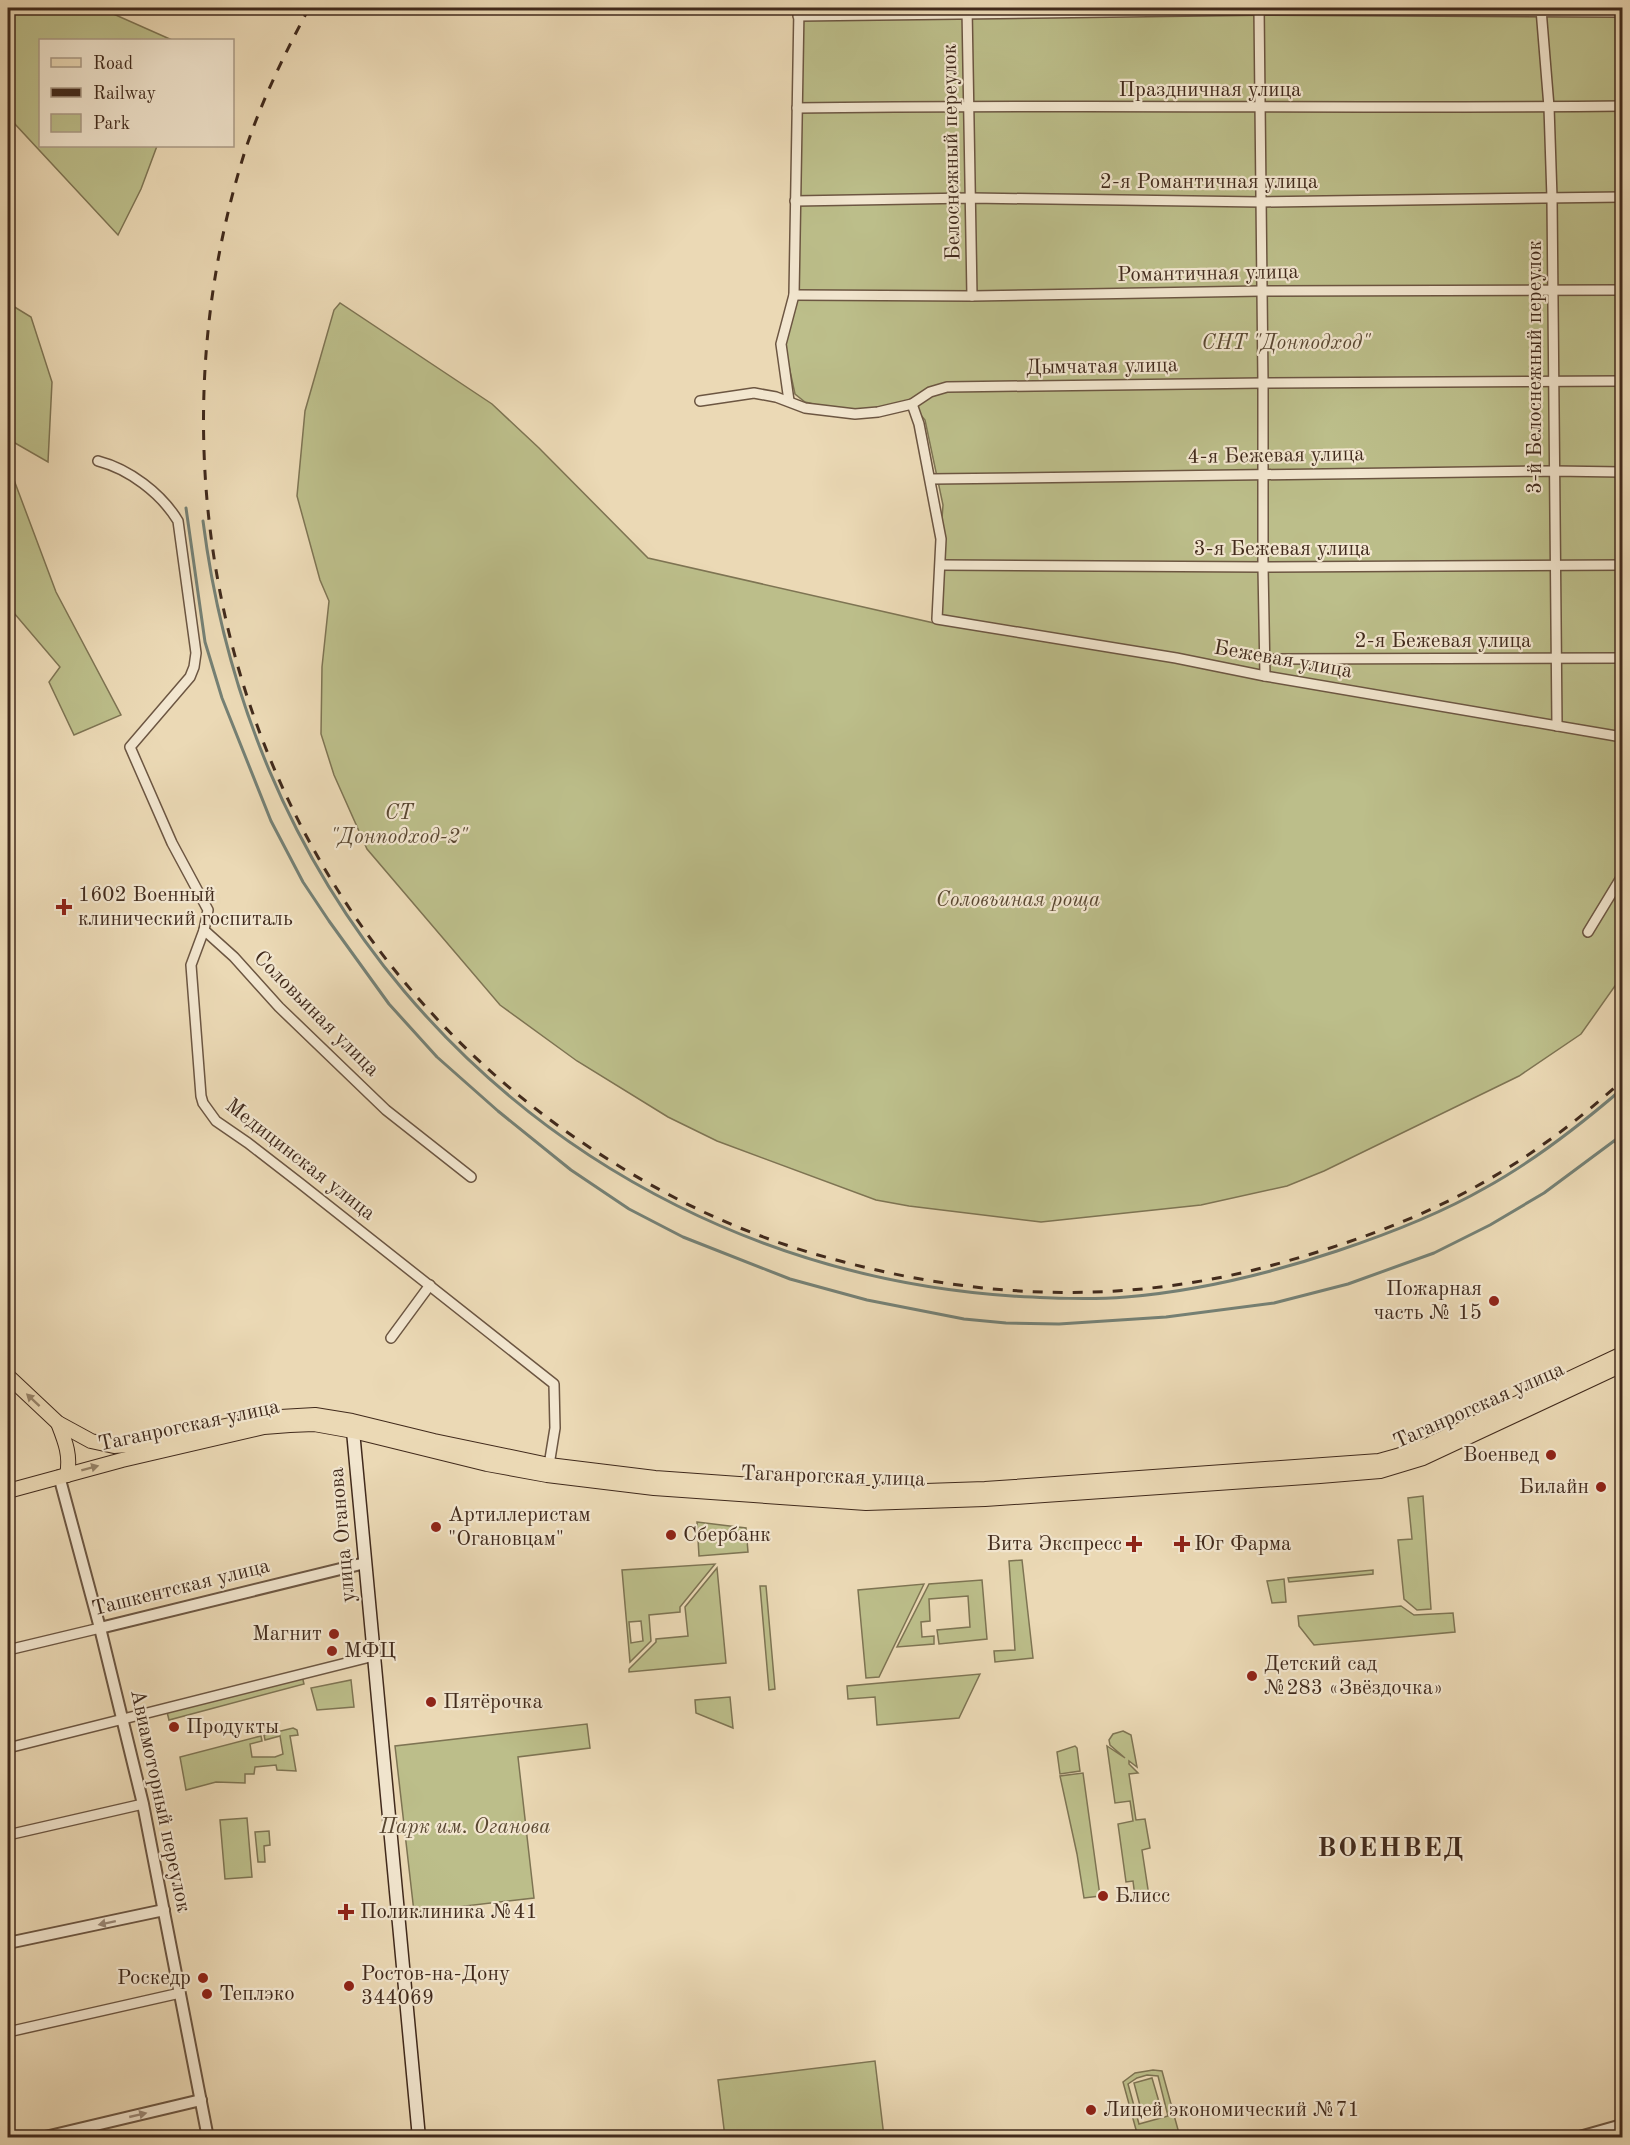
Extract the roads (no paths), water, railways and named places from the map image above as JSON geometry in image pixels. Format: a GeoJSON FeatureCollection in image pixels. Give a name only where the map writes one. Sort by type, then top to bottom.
{"type":"FeatureCollection","features":[{"type":"Feature","properties":{"kind":"main road","name":"Таганрогская улица"},"geometry":{"type":"LineString","coordinates":[[1016,1492],[1378,1461],[1428,1445],[1623,1354]]}},
{"type":"Feature","properties":{"kind":"main road","name":"Таганрогская улица"},"geometry":{"type":"LineString","coordinates":[[58,1423],[91,1441],[114,1446],[142,1444],[262,1418],[290,1414],[315,1415],[353,1426],[445,1444],[548,1470],[866,1493],[1016,1492],[1380,1471],[1432,1454],[1623,1365]]}},
{"type":"Feature","properties":{"kind":"main road"},"geometry":{"type":"LineString","coordinates":[[8,1376],[58,1423]]}},
{"type":"Feature","properties":{"kind":"main road","name":"Таганрогская улица"},"geometry":{"type":"LineString","coordinates":[[58,1423],[67,1444],[69,1464],[63,1475]]}},
{"type":"Feature","properties":{"kind":"main road","name":"Таганрогская улица"},"geometry":{"type":"LineString","coordinates":[[8,1491],[63,1475],[264,1427],[353,1426]]}},
{"type":"Feature","properties":{"kind":"main road","name":"улица Оганова"},"geometry":{"type":"LineString","coordinates":[[353,1426],[419,2138]]}},
{"type":"Feature","properties":{"kind":"street"},"geometry":{"type":"LineString","coordinates":[[1260,9],[1265,676]]}},
{"type":"Feature","properties":{"kind":"street"},"geometry":{"type":"LineString","coordinates":[[789,401],[781,344],[794,295],[799,12],[1260,9],[1623,12]]}},
{"type":"Feature","properties":{"kind":"street","name":"3-й Белоснежный переулок"},"geometry":{"type":"LineString","coordinates":[[1541,10],[1549,107],[1552,198],[1557,726]]}},
{"type":"Feature","properties":{"kind":"street","name":"Белоснежный переулок"},"geometry":{"type":"LineString","coordinates":[[967,11],[972,296]]}},
{"type":"Feature","properties":{"kind":"street","name":"Праздничная улица"},"geometry":{"type":"LineString","coordinates":[[797,108],[1623,106]]}},
{"type":"Feature","properties":{"kind":"street","name":"2-я Романтичная улица"},"geometry":{"type":"LineString","coordinates":[[795,201],[972,198],[1261,202],[1623,197]]}},
{"type":"Feature","properties":{"kind":"street","name":"Романтичная улица"},"geometry":{"type":"LineString","coordinates":[[794,295],[972,296],[1261,291],[1623,290]]}},
{"type":"Feature","properties":{"kind":"street","name":"Дымчатая улица"},"geometry":{"type":"LineString","coordinates":[[700,401],[754,393],[789,401],[805,408],[855,414],[878,412],[912,404],[930,392],[947,387],[1623,381]]}},
{"type":"Feature","properties":{"kind":"street"},"geometry":{"type":"LineString","coordinates":[[912,404],[919,424],[931,480],[941,539],[941,565]]}},
{"type":"Feature","properties":{"kind":"street"},"geometry":{"type":"LineString","coordinates":[[98,461],[125,471],[168,505],[178,521],[196,653],[194,667],[190,677],[130,747],[172,843],[208,910],[204,930]]}},
{"type":"Feature","properties":{"kind":"street","name":"4-я Бежевая улица"},"geometry":{"type":"LineString","coordinates":[[931,480],[1553,471],[1623,472]]}},
{"type":"Feature","properties":{"kind":"street","name":"3-я Бежевая улица"},"geometry":{"type":"LineString","coordinates":[[941,565],[1263,567],[1623,565]]}},
{"type":"Feature","properties":{"kind":"street","name":"Бежевая улица"},"geometry":{"type":"LineString","coordinates":[[941,565],[937,619],[1176,658],[1265,676],[1623,737]]}},
{"type":"Feature","properties":{"kind":"street","name":"2-я Бежевая улица"},"geometry":{"type":"LineString","coordinates":[[1264,659],[1623,658]]}},
{"type":"Feature","properties":{"kind":"street"},"geometry":{"type":"LineString","coordinates":[[1588,932],[1623,876]]}},
{"type":"Feature","properties":{"kind":"street","name":"Соловьиная улица"},"geometry":{"type":"LineString","coordinates":[[204,930],[234,957],[279,1007],[386,1110],[471,1177]]}},
{"type":"Feature","properties":{"kind":"street","name":"Медицинская улица"},"geometry":{"type":"LineString","coordinates":[[204,930],[191,965],[201,1096],[206,1109],[216,1121],[248,1143],[554,1384],[555,1428],[548,1470]]}},
{"type":"Feature","properties":{"kind":"street"},"geometry":{"type":"LineString","coordinates":[[391,1338],[430,1285]]}},
{"type":"Feature","properties":{"kind":"street","name":"Авиамоторный переулок"},"geometry":{"type":"LineString","coordinates":[[63,1475],[143,1804],[208,2138]]}},
{"type":"Feature","properties":{"kind":"street","name":"Ташкентская улица"},"geometry":{"type":"LineString","coordinates":[[8,1650],[365,1563]]}},
{"type":"Feature","properties":{"kind":"street"},"geometry":{"type":"LineString","coordinates":[[8,1748],[374,1656]]}},
{"type":"Feature","properties":{"kind":"street"},"geometry":{"type":"LineString","coordinates":[[8,1835],[143,1804]]}},
{"type":"Feature","properties":{"kind":"street"},"geometry":{"type":"LineString","coordinates":[[8,1943],[164,1910]]}},
{"type":"Feature","properties":{"kind":"street"},"geometry":{"type":"LineString","coordinates":[[8,2032],[180,1993]]}},
{"type":"Feature","properties":{"kind":"street"},"geometry":{"type":"LineString","coordinates":[[40,2138],[201,2100]]}},
{"type":"Feature","properties":{"kind":"street"},"geometry":{"type":"LineString","coordinates":[[1576,2138],[1623,2125]]}},
{"type":"Feature","properties":{"kind":"waterway"},"geometry":{"type":"LineString","coordinates":[[186,508],[205,642],[222,698],[271,821],[303,882],[329,921],[389,1004],[437,1057],[498,1111],[571,1170],[629,1209],[683,1237],[790,1279],[867,1300],[964,1319],[1059,1324],[1166,1317],[1274,1303],[1348,1284],[1434,1253],[1490,1225],[1544,1193],[1622,1135]]}},
{"type":"Feature","properties":{"kind":"waterway"},"geometry":{"type":"LineString","coordinates":[[203,521],[213,585],[228,649],[246,710],[269,771],[328,885],[364,939],[404,991],[465,1056],[531,1113],[602,1163],[677,1206],[757,1240],[839,1267],[924,1286],[1012,1296],[1069,1298],[1112,1298],[1180,1291],[1259,1274],[1337,1251],[1394,1231],[1449,1207],[1503,1178],[1539,1155],[1622,1089]]}},
{"type":"Feature","properties":{"kind":"waterway"},"geometry":{"type":"LineString","coordinates":[[1615,1141],[1622,1150]]}},
{"type":"Feature","properties":{"kind":"railway"},"geometry":{"type":"LineString","coordinates":[[309,8],[274,78],[245,151],[213,292],[204,434],[217,574],[251,709],[307,837],[383,955],[478,1060],[592,1149],[652,1186],[744,1230],[844,1262],[898,1275],[1005,1290],[1058,1292],[1112,1291],[1219,1278],[1273,1265],[1382,1230],[1461,1195],[1522,1159],[1557,1135],[1622,1081]]}},
{"type":"Feature","properties":{"kind":"place","name":"1602 Военный клинический госпиталь"},"geometry":{"type":"Point","coordinates":[64,907]}},
{"type":"Feature","properties":{"kind":"place","name":"Пожарная часть № 15"},"geometry":{"type":"Point","coordinates":[1494,1301]}},
{"type":"Feature","properties":{"kind":"place","name":"Военвед"},"geometry":{"type":"Point","coordinates":[1551,1455]}},
{"type":"Feature","properties":{"kind":"place","name":"Билайн"},"geometry":{"type":"Point","coordinates":[1601,1487]}},
{"type":"Feature","properties":{"kind":"place","name":"Артиллеристам \"Огановцам\""},"geometry":{"type":"Point","coordinates":[436,1527]}},
{"type":"Feature","properties":{"kind":"place","name":"Сбербанк"},"geometry":{"type":"Point","coordinates":[671,1535]}},
{"type":"Feature","properties":{"kind":"place","name":"Вита Экспресс"},"geometry":{"type":"Point","coordinates":[1134,1544]}},
{"type":"Feature","properties":{"kind":"place","name":"Юг Фарма"},"geometry":{"type":"Point","coordinates":[1182,1544]}},
{"type":"Feature","properties":{"kind":"place","name":"Магнит"},"geometry":{"type":"Point","coordinates":[334,1634]}},
{"type":"Feature","properties":{"kind":"place","name":"МФЦ"},"geometry":{"type":"Point","coordinates":[332,1651]}},
{"type":"Feature","properties":{"kind":"place","name":"Детский сад №283 «Звёздочка»"},"geometry":{"type":"Point","coordinates":[1252,1676]}},
{"type":"Feature","properties":{"kind":"place","name":"Пятёрочка"},"geometry":{"type":"Point","coordinates":[431,1702]}},
{"type":"Feature","properties":{"kind":"place","name":"Продукты"},"geometry":{"type":"Point","coordinates":[174,1727]}},
{"type":"Feature","properties":{"kind":"place","name":"Блисс"},"geometry":{"type":"Point","coordinates":[1103,1896]}},
{"type":"Feature","properties":{"kind":"place","name":"Поликлиника №41"},"geometry":{"type":"Point","coordinates":[346,1912]}},
{"type":"Feature","properties":{"kind":"place","name":"Роскедр"},"geometry":{"type":"Point","coordinates":[203,1978]}},
{"type":"Feature","properties":{"kind":"place","name":"Ростов-на-Дону 344069"},"geometry":{"type":"Point","coordinates":[349,1986]}},
{"type":"Feature","properties":{"kind":"place","name":"Теплэко"},"geometry":{"type":"Point","coordinates":[207,1994]}},
{"type":"Feature","properties":{"kind":"place","name":"Лицей экономический №71"},"geometry":{"type":"Point","coordinates":[1091,2110]}},
{"type":"Feature","properties":{"kind":"district","name":"ВОЕНВЕД"},"geometry":{"type":"Point","coordinates":[1391,1848]}},
{"type":"Feature","properties":{"kind":"park label","name":"СНТ \"Донподход\""},"geometry":{"type":"Point","coordinates":[1286,343]}},
{"type":"Feature","properties":{"kind":"park label","name":"СТ \"Донподход-2\""},"geometry":{"type":"Point","coordinates":[399,825]}},
{"type":"Feature","properties":{"kind":"park label","name":"Соловьиная роща"},"geometry":{"type":"Point","coordinates":[1018,900]}},
{"type":"Feature","properties":{"kind":"park label","name":"Парк им. Оганова"},"geometry":{"type":"Point","coordinates":[465,1827]}}]}
